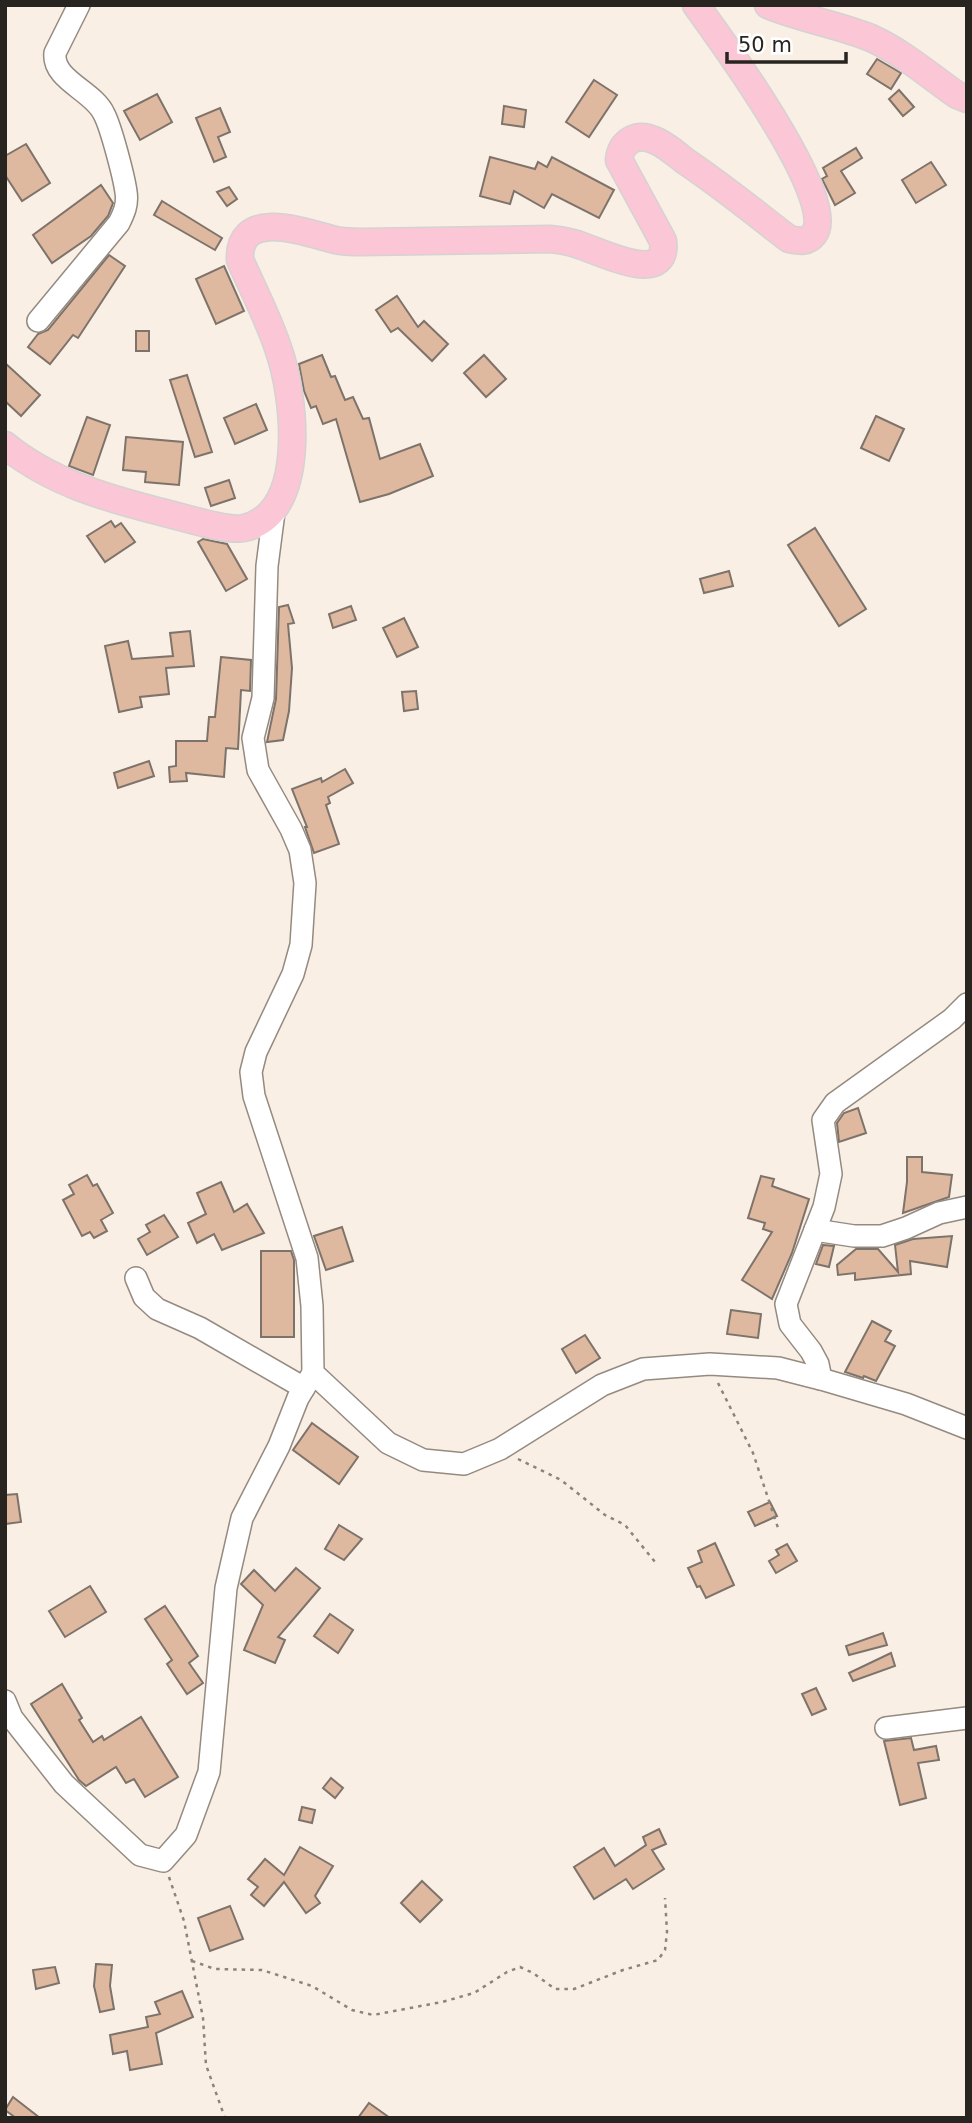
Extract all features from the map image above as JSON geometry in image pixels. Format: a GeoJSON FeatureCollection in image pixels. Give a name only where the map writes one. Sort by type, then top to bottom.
{"type":"FeatureCollection","features":[{"type":"Feature","properties":{"kind":"main road"},"geometry":{"type":"LineString","coordinates":[[5,446],[57,480],[137,506],[227,528],[242,529],[259,523],[274,512],[287,486],[292,414],[288,384],[278,349],[240,260],[242,244],[252,233],[270,225],[339,241],[550,239],[568,241],[631,263],[645,265],[655,261],[660,255],[664,247],[663,241],[618,160],[620,148],[626,142],[638,138],[653,139],[724,187],[789,239],[800,242],[808,239],[815,233],[817,206],[806,180],[745,73],[696,5]]}},
{"type":"Feature","properties":{"kind":"main road"},"geometry":{"type":"LineString","coordinates":[[768,5],[798,18],[870,38],[890,48],[957,95],[967,99]]}},
{"type":"Feature","properties":{"kind":"street"},"geometry":{"type":"LineString","coordinates":[[38,321],[119,223],[125,211],[127,193],[104,113],[54,61],[55,53],[79,5]]}},
{"type":"Feature","properties":{"kind":"street"},"geometry":{"type":"LineString","coordinates":[[5,1701],[12,1718],[64,1784],[140,1855],[163,1861],[186,1835],[209,1772],[226,1588],[242,1518],[309,1380],[312,1306],[307,1258],[254,1096],[251,1072],[256,1052],[293,974],[301,945],[305,883],[300,850],[258,770],[253,738],[263,698],[267,566],[274,512]]}},
{"type":"Feature","properties":{"kind":"street"},"geometry":{"type":"LineString","coordinates":[[821,1379],[818,1364],[811,1351],[790,1324],[786,1304],[824,1207],[831,1174],[823,1120],[835,1103],[952,1019],[967,1004]]}},
{"type":"Feature","properties":{"kind":"street"},"geometry":{"type":"LineString","coordinates":[[815,1230],[854,1236],[882,1236],[939,1213],[967,1207]]}},
{"type":"Feature","properties":{"kind":"street"},"geometry":{"type":"LineString","coordinates":[[136,1278],[144,1297],[157,1309],[309,1380],[388,1443],[423,1460],[464,1464],[500,1449],[602,1385],[643,1369],[710,1364],[778,1368],[906,1405],[967,1428]]}},
{"type":"Feature","properties":{"kind":"street"},"geometry":{"type":"LineString","coordinates":[[886,1728],[967,1718]]}},
{"type":"Feature","properties":{"kind":"path"},"geometry":{"type":"LineString","coordinates":[[710,1364],[753,1453],[779,1531]]}},
{"type":"Feature","properties":{"kind":"path"},"geometry":{"type":"LineString","coordinates":[[500,1449],[561,1480],[605,1515],[625,1525],[655,1562]]}},
{"type":"Feature","properties":{"kind":"path"},"geometry":{"type":"LineString","coordinates":[[163,1861],[184,1921],[203,2018],[206,2065],[225,2118]]}},
{"type":"Feature","properties":{"kind":"path"},"geometry":{"type":"LineString","coordinates":[[192,1961],[215,1969],[262,1970],[312,1986],[352,2010],[373,2015],[474,1993],[520,1967],[555,1989],[574,1989],[658,1960],[665,1950],[665,1898]]}},
{"type":"Feature","properties":{"kind":"building"},"geometry":{"type":"Polygon","coordinates":[[[877,59],[901,73],[891,89],[867,74],[877,59]]]}},
{"type":"Feature","properties":{"kind":"building"},"geometry":{"type":"Polygon","coordinates":[[[594,80],[617,95],[589,137],[566,122],[594,80]]]}},
{"type":"Feature","properties":{"kind":"building"},"geometry":{"type":"Polygon","coordinates":[[[899,90],[914,107],[903,116],[889,99],[899,90]]]}},
{"type":"Feature","properties":{"kind":"building"},"geometry":{"type":"Polygon","coordinates":[[[157,94],[172,122],[140,140],[124,111],[157,94]]]}},
{"type":"Feature","properties":{"kind":"building"},"geometry":{"type":"Polygon","coordinates":[[[504,106],[526,110],[524,127],[502,124],[504,106]]]}},
{"type":"Feature","properties":{"kind":"building"},"geometry":{"type":"Polygon","coordinates":[[[220,108],[230,132],[218,137],[226,157],[214,162],[196,118],[220,108]]]}},
{"type":"Feature","properties":{"kind":"building"},"geometry":{"type":"Polygon","coordinates":[[[26,144],[50,183],[22,201],[5,175],[5,156],[26,144]]]}},
{"type":"Feature","properties":{"kind":"building"},"geometry":{"type":"Polygon","coordinates":[[[856,148],[862,158],[841,171],[855,193],[835,205],[822,179],[827,176],[823,168],[856,148]]]}},
{"type":"Feature","properties":{"kind":"building"},"geometry":{"type":"Polygon","coordinates":[[[490,157],[535,169],[538,162],[547,167],[552,157],[614,190],[599,218],[552,194],[544,208],[514,191],[510,204],[480,196],[490,157]]]}},
{"type":"Feature","properties":{"kind":"building"},"geometry":{"type":"Polygon","coordinates":[[[931,162],[946,185],[916,203],[902,180],[931,162]]]}},
{"type":"Feature","properties":{"kind":"building"},"geometry":{"type":"Polygon","coordinates":[[[101,185],[113,203],[108,216],[91,236],[52,263],[33,235],[101,185]]]}},
{"type":"Feature","properties":{"kind":"building"},"geometry":{"type":"Polygon","coordinates":[[[229,187],[237,199],[227,206],[217,192],[229,187]]]}},
{"type":"Feature","properties":{"kind":"building"},"geometry":{"type":"Polygon","coordinates":[[[162,201],[222,238],[215,250],[154,215],[162,201]]]}},
{"type":"Feature","properties":{"kind":"building"},"geometry":{"type":"Polygon","coordinates":[[[109,255],[125,266],[78,338],[73,335],[50,364],[28,347],[38,334],[48,330],[109,255]]]}},
{"type":"Feature","properties":{"kind":"building"},"geometry":{"type":"Polygon","coordinates":[[[224,266],[244,311],[216,324],[196,279],[224,266]]]}},
{"type":"Feature","properties":{"kind":"building"},"geometry":{"type":"Polygon","coordinates":[[[397,296],[418,327],[424,321],[448,344],[432,361],[398,328],[391,332],[376,310],[397,296]]]}},
{"type":"Feature","properties":{"kind":"building"},"geometry":{"type":"Polygon","coordinates":[[[136,331],[149,331],[149,351],[136,351],[136,331]]]}},
{"type":"Feature","properties":{"kind":"building"},"geometry":{"type":"Polygon","coordinates":[[[322,355],[345,400],[353,397],[363,419],[369,418],[380,459],[420,444],[433,476],[389,494],[360,502],[336,419],[323,424],[316,406],[311,408],[304,391],[299,364],[322,355]]]}},
{"type":"Feature","properties":{"kind":"building"},"geometry":{"type":"Polygon","coordinates":[[[484,355],[506,379],[486,397],[464,373],[484,355]]]}},
{"type":"Feature","properties":{"kind":"building"},"geometry":{"type":"Polygon","coordinates":[[[5,363],[40,395],[21,416],[5,401],[5,363]]]}},
{"type":"Feature","properties":{"kind":"building"},"geometry":{"type":"Polygon","coordinates":[[[187,375],[212,452],[195,457],[170,380],[187,375]]]}},
{"type":"Feature","properties":{"kind":"building"},"geometry":{"type":"Polygon","coordinates":[[[256,404],[267,430],[235,444],[224,418],[256,404]]]}},
{"type":"Feature","properties":{"kind":"building"},"geometry":{"type":"Polygon","coordinates":[[[876,416],[904,429],[889,461],[861,448],[876,416]]]}},
{"type":"Feature","properties":{"kind":"building"},"geometry":{"type":"Polygon","coordinates":[[[87,417],[110,425],[93,475],[69,466],[87,417]]]}},
{"type":"Feature","properties":{"kind":"building"},"geometry":{"type":"Polygon","coordinates":[[[126,437],[183,442],[179,485],[145,482],[146,472],[123,470],[126,437]]]}},
{"type":"Feature","properties":{"kind":"building"},"geometry":{"type":"Polygon","coordinates":[[[229,480],[235,498],[211,506],[205,488],[229,480]]]}},
{"type":"Feature","properties":{"kind":"building"},"geometry":{"type":"Polygon","coordinates":[[[111,521],[115,527],[121,523],[135,542],[105,562],[87,536],[111,521]]]}},
{"type":"Feature","properties":{"kind":"building"},"geometry":{"type":"Polygon","coordinates":[[[815,528],[866,609],[839,626],[788,545],[815,528]]]}},
{"type":"Feature","properties":{"kind":"building"},"geometry":{"type":"Polygon","coordinates":[[[203,539],[227,544],[247,579],[226,591],[198,542],[203,539]]]}},
{"type":"Feature","properties":{"kind":"building"},"geometry":{"type":"Polygon","coordinates":[[[729,571],[733,586],[704,593],[700,579],[729,571]]]}},
{"type":"Feature","properties":{"kind":"building"},"geometry":{"type":"Polygon","coordinates":[[[288,605],[294,623],[288,624],[292,668],[289,711],[283,740],[267,742],[276,699],[279,607],[288,605]]]}},
{"type":"Feature","properties":{"kind":"building"},"geometry":{"type":"Polygon","coordinates":[[[351,606],[356,620],[333,628],[329,614],[351,606]]]}},
{"type":"Feature","properties":{"kind":"building"},"geometry":{"type":"Polygon","coordinates":[[[404,618],[418,647],[397,657],[383,628],[404,618]]]}},
{"type":"Feature","properties":{"kind":"building"},"geometry":{"type":"Polygon","coordinates":[[[190,631],[194,666],[166,668],[169,694],[140,697],[142,707],[119,712],[105,646],[128,641],[132,659],[173,656],[170,633],[190,631]]]}},
{"type":"Feature","properties":{"kind":"building"},"geometry":{"type":"Polygon","coordinates":[[[221,657],[251,660],[250,691],[241,690],[238,749],[226,748],[224,777],[186,773],[187,781],[170,782],[169,767],[176,766],[176,741],[207,741],[209,717],[215,717],[221,657]]]}},
{"type":"Feature","properties":{"kind":"building"},"geometry":{"type":"Polygon","coordinates":[[[416,691],[418,709],[404,711],[402,692],[416,691]]]}},
{"type":"Feature","properties":{"kind":"building"},"geometry":{"type":"Polygon","coordinates":[[[149,761],[154,776],[118,788],[114,773],[149,761]]]}},
{"type":"Feature","properties":{"kind":"building"},"geometry":{"type":"Polygon","coordinates":[[[345,769],[353,783],[328,797],[330,803],[326,805],[339,844],[314,853],[292,789],[321,778],[322,782],[345,769]]]}},
{"type":"Feature","properties":{"kind":"building"},"geometry":{"type":"Polygon","coordinates":[[[858,1108],[866,1133],[839,1142],[837,1123],[844,1113],[858,1108]]]}},
{"type":"Feature","properties":{"kind":"building"},"geometry":{"type":"Polygon","coordinates":[[[907,1157],[922,1157],[922,1172],[952,1175],[949,1197],[903,1213],[907,1157]]]}},
{"type":"Feature","properties":{"kind":"building"},"geometry":{"type":"Polygon","coordinates":[[[87,1175],[93,1186],[97,1184],[113,1213],[101,1220],[107,1231],[94,1238],[90,1232],[82,1236],[63,1200],[74,1194],[69,1185],[87,1175]]]}},
{"type":"Feature","properties":{"kind":"building"},"geometry":{"type":"Polygon","coordinates":[[[761,1176],[774,1179],[772,1186],[809,1199],[792,1253],[772,1299],[742,1280],[772,1232],[763,1229],[765,1223],[748,1218],[761,1176]]]}},
{"type":"Feature","properties":{"kind":"building"},"geometry":{"type":"Polygon","coordinates":[[[221,1182],[234,1212],[247,1204],[264,1233],[222,1250],[214,1234],[197,1243],[188,1223],[206,1214],[197,1193],[221,1182]]]}},
{"type":"Feature","properties":{"kind":"building"},"geometry":{"type":"Polygon","coordinates":[[[164,1215],[178,1237],[147,1255],[138,1239],[150,1232],[146,1225],[164,1215]]]}},
{"type":"Feature","properties":{"kind":"building"},"geometry":{"type":"Polygon","coordinates":[[[342,1227],[353,1261],[326,1270],[314,1236],[342,1227]]]}},
{"type":"Feature","properties":{"kind":"building"},"geometry":{"type":"Polygon","coordinates":[[[952,1236],[947,1267],[910,1261],[911,1274],[855,1280],[855,1273],[838,1275],[837,1265],[856,1249],[878,1249],[898,1272],[895,1245],[913,1239],[952,1236]]]}},
{"type":"Feature","properties":{"kind":"building"},"geometry":{"type":"Polygon","coordinates":[[[823,1245],[834,1246],[829,1267],[816,1264],[823,1245]]]}},
{"type":"Feature","properties":{"kind":"building"},"geometry":{"type":"Polygon","coordinates":[[[261,1251],[291,1251],[294,1260],[294,1337],[261,1337],[261,1251]]]}},
{"type":"Feature","properties":{"kind":"building"},"geometry":{"type":"Polygon","coordinates":[[[731,1310],[761,1314],[758,1338],[727,1334],[731,1310]]]}},
{"type":"Feature","properties":{"kind":"building"},"geometry":{"type":"Polygon","coordinates":[[[872,1321],[891,1331],[885,1341],[895,1346],[876,1381],[845,1372],[872,1321]]]}},
{"type":"Feature","properties":{"kind":"building"},"geometry":{"type":"Polygon","coordinates":[[[585,1335],[600,1358],[576,1373],[562,1349],[585,1335]]]}},
{"type":"Feature","properties":{"kind":"building"},"geometry":{"type":"Polygon","coordinates":[[[312,1423],[358,1457],[339,1484],[293,1450],[312,1423]]]}},
{"type":"Feature","properties":{"kind":"building"},"geometry":{"type":"Polygon","coordinates":[[[17,1494],[21,1522],[5,1524],[5,1495],[17,1494]]]}},
{"type":"Feature","properties":{"kind":"building"},"geometry":{"type":"Polygon","coordinates":[[[770,1502],[777,1516],[755,1526],[748,1512],[770,1502]]]}},
{"type":"Feature","properties":{"kind":"building"},"geometry":{"type":"Polygon","coordinates":[[[339,1525],[362,1539],[344,1560],[325,1549],[339,1525]]]}},
{"type":"Feature","properties":{"kind":"building"},"geometry":{"type":"Polygon","coordinates":[[[715,1543],[734,1585],[706,1598],[688,1568],[702,1562],[698,1551],[715,1543]]]}},
{"type":"Feature","properties":{"kind":"building"},"geometry":{"type":"Polygon","coordinates":[[[787,1544],[797,1561],[776,1573],[769,1561],[779,1555],[776,1550],[787,1544]]]}},
{"type":"Feature","properties":{"kind":"building"},"geometry":{"type":"Polygon","coordinates":[[[296,1568],[320,1588],[278,1637],[285,1640],[275,1663],[244,1650],[263,1605],[241,1584],[254,1570],[275,1591],[296,1568]]]}},
{"type":"Feature","properties":{"kind":"building"},"geometry":{"type":"Polygon","coordinates":[[[90,1586],[106,1612],[65,1637],[49,1611],[90,1586]]]}},
{"type":"Feature","properties":{"kind":"building"},"geometry":{"type":"Polygon","coordinates":[[[165,1606],[198,1656],[189,1663],[203,1683],[187,1694],[167,1664],[172,1660],[145,1619],[165,1606]]]}},
{"type":"Feature","properties":{"kind":"building"},"geometry":{"type":"Polygon","coordinates":[[[330,1614],[353,1630],[338,1653],[314,1636],[330,1614]]]}},
{"type":"Feature","properties":{"kind":"building"},"geometry":{"type":"Polygon","coordinates":[[[883,1633],[887,1645],[849,1655],[846,1646],[883,1633]]]}},
{"type":"Feature","properties":{"kind":"building"},"geometry":{"type":"Polygon","coordinates":[[[891,1653],[895,1666],[853,1681],[849,1673],[891,1653]]]}},
{"type":"Feature","properties":{"kind":"building"},"geometry":{"type":"Polygon","coordinates":[[[62,1684],[93,1742],[102,1736],[104,1740],[141,1717],[178,1777],[145,1797],[134,1779],[126,1783],[116,1767],[86,1786],[79,1780],[31,1704],[62,1684]]]}},
{"type":"Feature","properties":{"kind":"building"},"geometry":{"type":"Polygon","coordinates":[[[816,1688],[826,1709],[812,1715],[802,1694],[816,1688]]]}},
{"type":"Feature","properties":{"kind":"building"},"geometry":{"type":"Polygon","coordinates":[[[911,1738],[914,1750],[936,1746],[939,1760],[918,1763],[926,1798],[900,1805],[884,1741],[911,1738]]]}},
{"type":"Feature","properties":{"kind":"building"},"geometry":{"type":"Polygon","coordinates":[[[331,1778],[343,1788],[335,1798],[323,1788],[331,1778]]]}},
{"type":"Feature","properties":{"kind":"building"},"geometry":{"type":"Polygon","coordinates":[[[302,1807],[315,1810],[312,1823],[299,1820],[302,1807]]]}},
{"type":"Feature","properties":{"kind":"building"},"geometry":{"type":"Polygon","coordinates":[[[659,1829],[666,1844],[652,1850],[664,1869],[633,1889],[626,1879],[594,1899],[574,1867],[604,1848],[615,1866],[646,1845],[643,1837],[659,1829]]]}},
{"type":"Feature","properties":{"kind":"building"},"geometry":{"type":"Polygon","coordinates":[[[300,1847],[333,1866],[315,1896],[320,1903],[306,1913],[284,1882],[264,1906],[251,1895],[258,1887],[248,1879],[265,1859],[284,1875],[300,1847]]]}},
{"type":"Feature","properties":{"kind":"building"},"geometry":{"type":"Polygon","coordinates":[[[422,1881],[442,1900],[420,1922],[401,1903],[422,1881]]]}},
{"type":"Feature","properties":{"kind":"building"},"geometry":{"type":"Polygon","coordinates":[[[230,1906],[243,1939],[210,1951],[198,1918],[230,1906]]]}},
{"type":"Feature","properties":{"kind":"building"},"geometry":{"type":"Polygon","coordinates":[[[96,1964],[112,1965],[110,1986],[114,2009],[100,2012],[94,1986],[96,1964]]]}},
{"type":"Feature","properties":{"kind":"building"},"geometry":{"type":"Polygon","coordinates":[[[55,1967],[59,1983],[36,1989],[33,1970],[55,1967]]]}},
{"type":"Feature","properties":{"kind":"building"},"geometry":{"type":"Polygon","coordinates":[[[182,1991],[193,2017],[156,2033],[162,2064],[130,2070],[127,2051],[113,2054],[110,2035],[148,2027],[146,2017],[160,2014],[155,2002],[182,1991]]]}},
{"type":"Feature","properties":{"kind":"building"},"geometry":{"type":"Polygon","coordinates":[[[13,2097],[40,2118],[16,2118],[5,2110],[13,2097]]]}},
{"type":"Feature","properties":{"kind":"building"},"geometry":{"type":"Polygon","coordinates":[[[369,2103],[390,2118],[358,2118],[369,2103]]]}}]}
